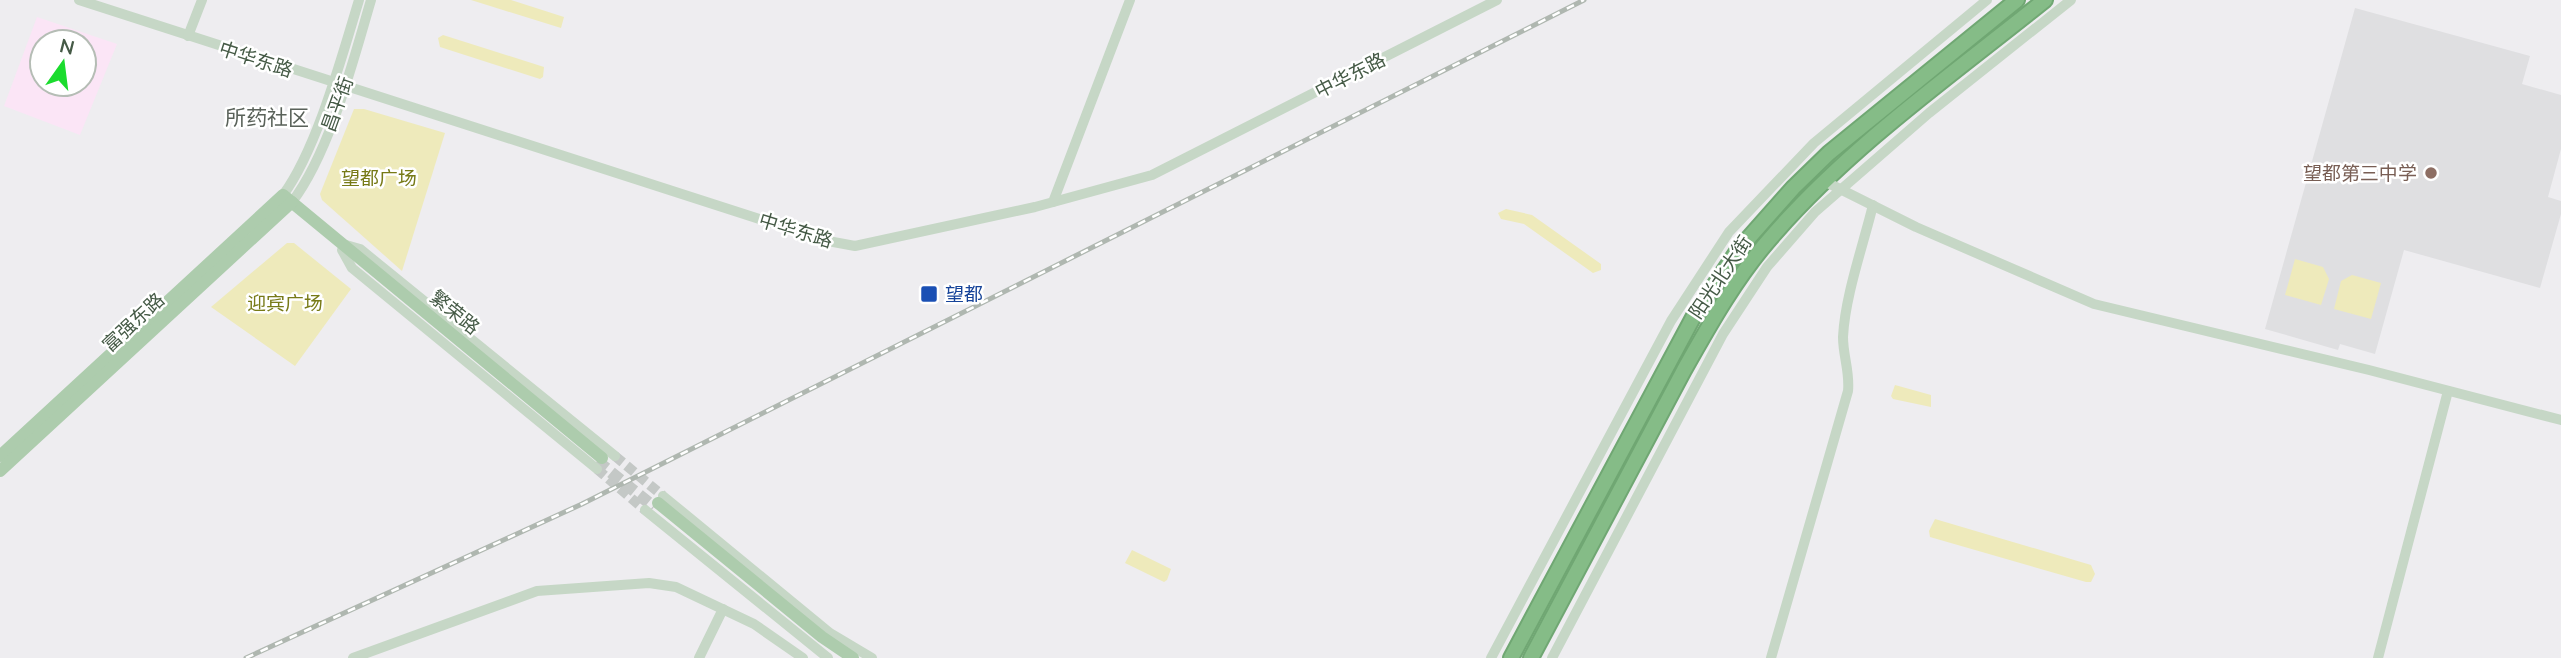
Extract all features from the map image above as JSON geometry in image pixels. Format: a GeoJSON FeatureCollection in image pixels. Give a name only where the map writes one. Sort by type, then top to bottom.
{"type":"FeatureCollection","features":[{"type":"Feature","properties":{"kind":"highway","name":"阳光北大街"},"geometry":{"type":"LineString","coordinates":[[1511,658],[1688,326],[1738,250],[1793,188],[1829,153],[2017,0]]}},
{"type":"Feature","properties":{"kind":"highway","name":"阳光北大街"},"geometry":{"type":"LineString","coordinates":[[1531,658],[1716,314],[1774,234],[1824,181],[2045,0]]}},
{"type":"Feature","properties":{"kind":"main road","name":"繁荣路"},"geometry":{"type":"LineString","coordinates":[[286,201],[603,461]]}},
{"type":"Feature","properties":{"kind":"main road","name":"富强东路"},"geometry":{"type":"LineString","coordinates":[[0,456],[286,201]]}},
{"type":"Feature","properties":{"kind":"main road","name":"富强东路"},"geometry":{"type":"LineString","coordinates":[[0,471],[286,201]]}},
{"type":"Feature","properties":{"kind":"main road"},"geometry":{"type":"LineString","coordinates":[[655,504],[843,658]]}},
{"type":"Feature","properties":{"kind":"main road"},"geometry":{"type":"LineString","coordinates":[[655,504],[822,637],[853,658]]}},
{"type":"Feature","properties":{"kind":"street","name":"中华东路"},"geometry":{"type":"LineString","coordinates":[[79,0],[344,87],[845,245],[1116,187],[1170,167],[1497,0]]}},
{"type":"Feature","properties":{"kind":"street"},"geometry":{"type":"LineString","coordinates":[[188,36],[202,0]]}},
{"type":"Feature","properties":{"kind":"street","name":"昌平街"},"geometry":{"type":"LineString","coordinates":[[286,201],[332,83],[359,0]]}},
{"type":"Feature","properties":{"kind":"street","name":"昌平街"},"geometry":{"type":"LineString","coordinates":[[286,201],[308,177],[344,87],[371,0]]}},
{"type":"Feature","properties":{"kind":"street"},"geometry":{"type":"LineString","coordinates":[[1053,202],[1130,0]]}},
{"type":"Feature","properties":{"kind":"street"},"geometry":{"type":"LineString","coordinates":[[1491,658],[1671,321],[1729,232],[1814,143],[1987,0]]}},
{"type":"Feature","properties":{"kind":"street"},"geometry":{"type":"LineString","coordinates":[[1552,658],[1723,334],[1780,251],[1815,212],[1929,113],[2071,0]]}},
{"type":"Feature","properties":{"kind":"street"},"geometry":{"type":"LineString","coordinates":[[1824,181],[2048,286],[2094,303],[2561,420]]}},
{"type":"Feature","properties":{"kind":"street"},"geometry":{"type":"LineString","coordinates":[[1771,658],[1848,391],[1844,344],[1846,320],[1873,205]]}},
{"type":"Feature","properties":{"kind":"street"},"geometry":{"type":"LineString","coordinates":[[2378,658],[2448,391]]}},
{"type":"Feature","properties":{"kind":"street"},"geometry":{"type":"LineString","coordinates":[[655,504],[828,658]]}},
{"type":"Feature","properties":{"kind":"street"},"geometry":{"type":"LineString","coordinates":[[655,504],[830,633],[872,658]]}},
{"type":"Feature","properties":{"kind":"street"},"geometry":{"type":"LineString","coordinates":[[354,658],[493,605],[556,588],[649,583],[676,587],[754,624],[803,658]]}},
{"type":"Feature","properties":{"kind":"street"},"geometry":{"type":"LineString","coordinates":[[699,658],[723,609]]}},
{"type":"Feature","properties":{"kind":"shaded area","name":"望都第三中学"},"geometry":{"type":"Polygon","coordinates":[[[2355,8],[2530,56],[2522,84],[2561,95],[2561,149],[2548,197],[2561,201],[2561,214],[2540,288],[2404,250],[2375,354],[2340,344],[2338,350],[2265,329],[2355,8]]]}},
{"type":"Feature","properties":{"kind":"shaded area"},"geometry":{"type":"Polygon","coordinates":[[[37,17],[70,28],[33,28],[37,17]]]}},
{"type":"Feature","properties":{"kind":"shaded area"},"geometry":{"type":"Polygon","coordinates":[[[98,38],[117,44],[98,91],[98,38]]]}},
{"type":"Feature","properties":{"kind":"shaded area"},"geometry":{"type":"Polygon","coordinates":[[[28,41],[28,98],[95,98],[80,135],[4,106],[28,41]]]}},
{"type":"Feature","properties":{"kind":"green space"},"geometry":{"type":"Polygon","coordinates":[[[471,0],[511,0],[564,17],[561,28],[471,0]]]}},
{"type":"Feature","properties":{"kind":"green space"},"geometry":{"type":"Polygon","coordinates":[[[443,35],[544,67],[543,77],[540,79],[440,47],[438,38],[443,35]]]}},
{"type":"Feature","properties":{"kind":"green space","name":"望都广场"},"geometry":{"type":"Polygon","coordinates":[[[354,109],[364,109],[445,133],[402,271],[322,200],[320,194],[354,109]]]}},
{"type":"Feature","properties":{"kind":"green space"},"geometry":{"type":"Polygon","coordinates":[[[1506,209],[1532,215],[1601,264],[1601,270],[1593,273],[1524,224],[1501,219],[1498,213],[1506,209]]]}},
{"type":"Feature","properties":{"kind":"green space","name":"迎宾广场"},"geometry":{"type":"Polygon","coordinates":[[[287,243],[294,243],[351,289],[295,366],[211,307],[287,243]]]}},
{"type":"Feature","properties":{"kind":"green space"},"geometry":{"type":"Polygon","coordinates":[[[2295,259],[2323,267],[2329,279],[2321,305],[2285,295],[2295,259]]]}},
{"type":"Feature","properties":{"kind":"green space"},"geometry":{"type":"Polygon","coordinates":[[[2352,275],[2381,283],[2371,319],[2334,309],[2341,281],[2352,275]]]}},
{"type":"Feature","properties":{"kind":"green space"},"geometry":{"type":"Polygon","coordinates":[[[1895,385],[1931,395],[1931,407],[1893,399],[1891,396],[1895,385]]]}},
{"type":"Feature","properties":{"kind":"green space"},"geometry":{"type":"Polygon","coordinates":[[[1935,519],[2091,565],[2095,574],[2091,582],[2086,582],[1930,537],[1929,531],[1935,519]]]}},
{"type":"Feature","properties":{"kind":"green space"},"geometry":{"type":"Polygon","coordinates":[[[1132,550],[1171,569],[1167,580],[1164,582],[1125,563],[1132,550]]]}},
{"type":"Feature","properties":{"kind":"tunnel"},"geometry":{"type":"LineString","coordinates":[[615,456],[663,496]]}},
{"type":"Feature","properties":{"kind":"tunnel"},"geometry":{"type":"LineString","coordinates":[[597,461],[654,507]]}},
{"type":"Feature","properties":{"kind":"tunnel"},"geometry":{"type":"LineString","coordinates":[[597,469],[645,510]]}},
{"type":"Feature","properties":{"kind":"railway"},"geometry":{"type":"LineString","coordinates":[[246,658],[582,504],[1584,0]]}},
{"type":"Feature","properties":{"kind":"place","name":"望都第三中学"},"geometry":{"type":"Point","coordinates":[2431,173]}},
{"type":"Feature","properties":{"kind":"place","name":"望都"},"geometry":{"type":"Point","coordinates":[929,294]}},
{"type":"Feature","properties":{"kind":"district","name":"所药社区"},"geometry":{"type":"Point","coordinates":[267,118]}}]}
